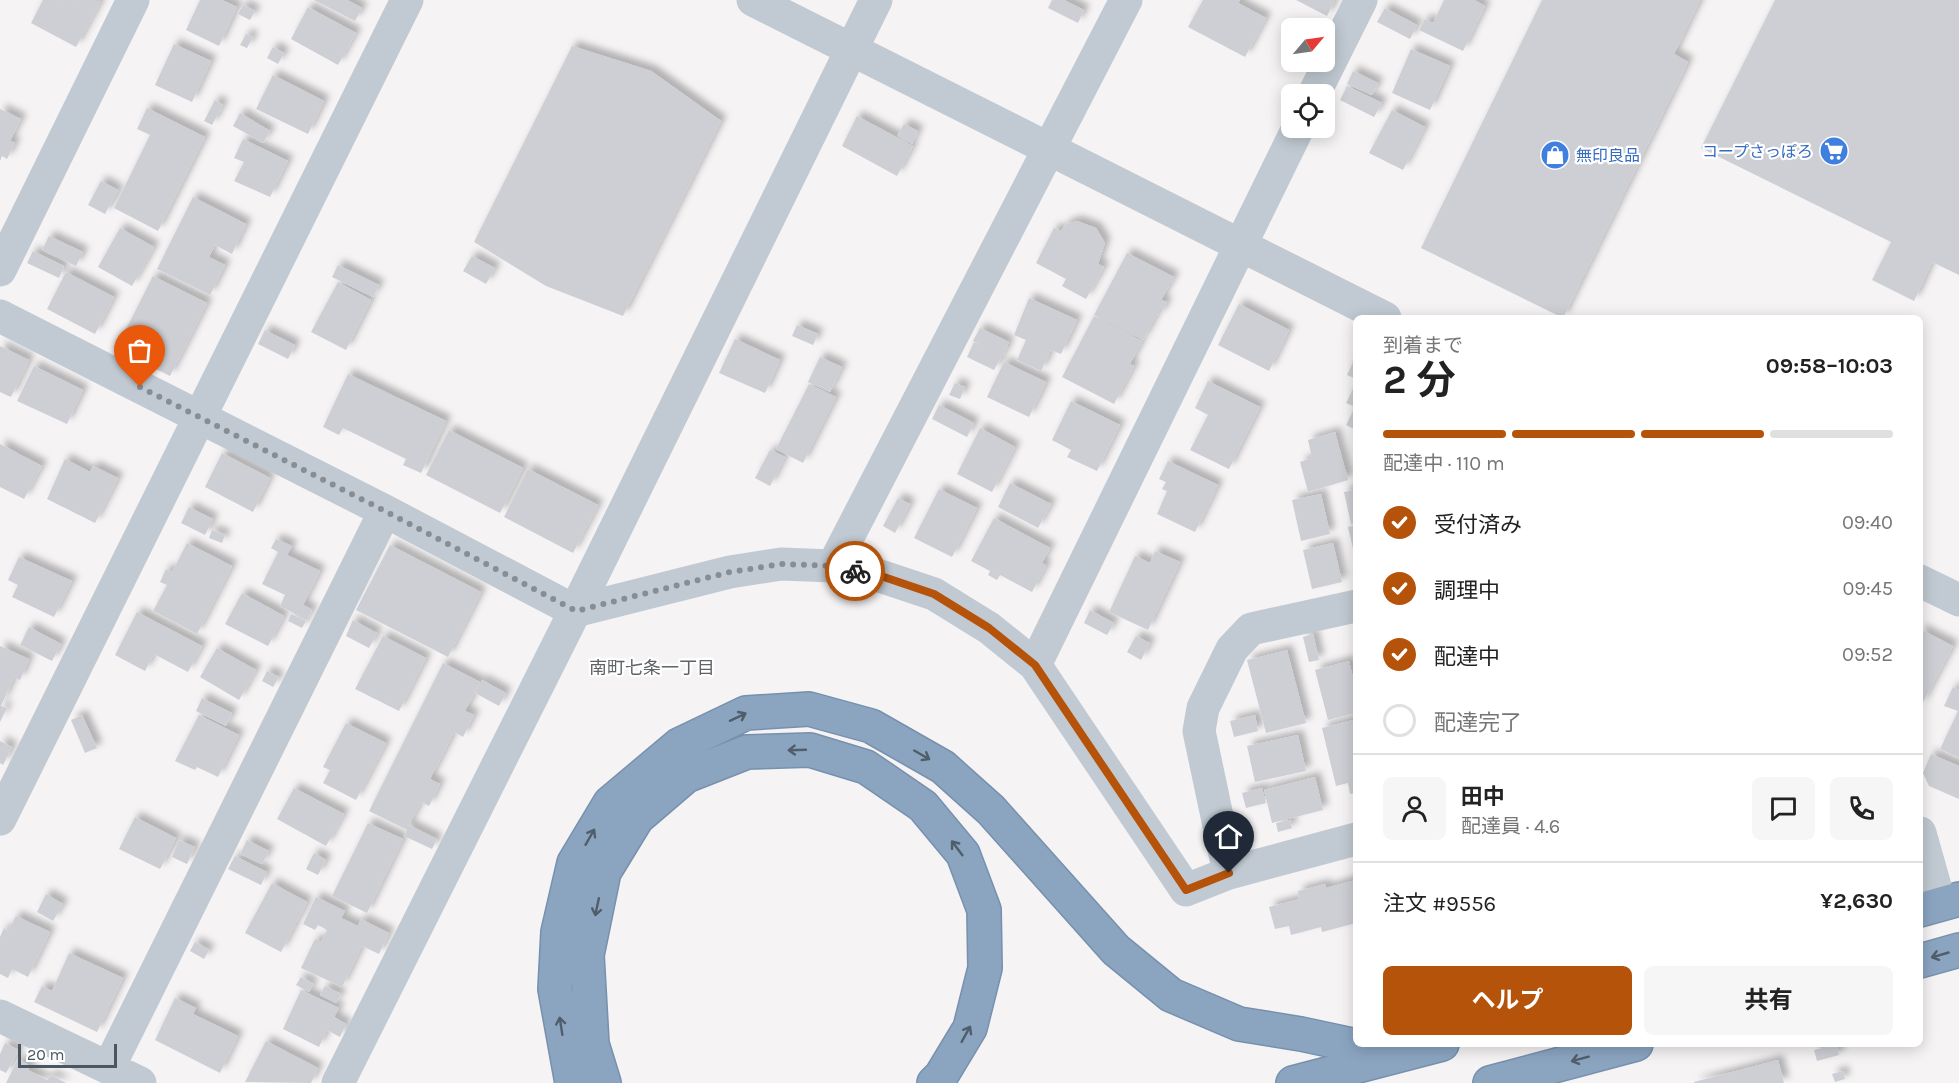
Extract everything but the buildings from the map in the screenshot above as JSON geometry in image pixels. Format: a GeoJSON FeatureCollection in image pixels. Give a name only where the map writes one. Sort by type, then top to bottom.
{"type":"FeatureCollection","features":[{"type":"Feature","properties":{"kind":"highway"},"geometry":{"type":"LineString","coordinates":[[572,1083],[555,989],[558,932],[574,863],[610,803],[679,745],[746,713],[809,709],[871,726],[943,767],[991,810],[1116,950],[1171,995],[1239,1024],[1353,1045]]}},
{"type":"Feature","properties":{"kind":"highway"},"geometry":{"type":"LineString","coordinates":[[604,1083],[592,1044],[587,955],[604,872],[637,818],[686,776],[747,752],[810,750],[866,766],[923,806],[963,854],[984,910],[985,968],[970,1028],[941,1076],[934,1083]]}},
{"type":"Feature","properties":{"kind":"highway"},"geometry":{"type":"LineString","coordinates":[[1923,960],[1959,950]]}},
{"type":"Feature","properties":{"kind":"highway"},"geometry":{"type":"LineString","coordinates":[[1362,1047],[1399,1055]]}},
{"type":"Feature","properties":{"kind":"highway"},"geometry":{"type":"LineString","coordinates":[[1293,1083],[1430,1047]]}},
{"type":"Feature","properties":{"kind":"highway"},"geometry":{"type":"LineString","coordinates":[[1490,1083],[1625,1047]]}},
{"type":"Feature","properties":{"kind":"street"},"geometry":{"type":"LineString","coordinates":[[0,270],[133,0]]}},
{"type":"Feature","properties":{"kind":"street"},"geometry":{"type":"LineString","coordinates":[[0,819],[407,0]]}},
{"type":"Feature","properties":{"kind":"street"},"geometry":{"type":"LineString","coordinates":[[753,0],[1379,315]]}},
{"type":"Feature","properties":{"kind":"street"},"geometry":{"type":"LineString","coordinates":[[338,1083],[576,611],[876,0]]}},
{"type":"Feature","properties":{"kind":"street"},"geometry":{"type":"LineString","coordinates":[[833,566],[1126,0]]}},
{"type":"Feature","properties":{"kind":"street"},"geometry":{"type":"LineString","coordinates":[[1319,84],[1361,0]]}},
{"type":"Feature","properties":{"kind":"street"},"geometry":{"type":"LineString","coordinates":[[1035,665],[1293,138]]}},
{"type":"Feature","properties":{"kind":"street"},"geometry":{"type":"LineString","coordinates":[[0,316],[385,511],[576,611],[730,572],[782,564],[833,566],[878,575],[934,594],[989,628],[1035,665],[1186,890],[1229,873],[1353,841]]}},
{"type":"Feature","properties":{"kind":"street"},"geometry":{"type":"LineString","coordinates":[[109,1067],[385,511]]}},
{"type":"Feature","properties":{"kind":"street"},"geometry":{"type":"LineString","coordinates":[[1923,582],[1959,600]]}},
{"type":"Feature","properties":{"kind":"street"},"geometry":{"type":"LineString","coordinates":[[1229,873],[1199,730],[1203,708],[1232,649],[1251,629],[1353,607]]}},
{"type":"Feature","properties":{"kind":"street"},"geometry":{"type":"LineString","coordinates":[[1923,844],[1940,904]]}},
{"type":"Feature","properties":{"kind":"street"},"geometry":{"type":"LineString","coordinates":[[0,1016],[140,1083]]}},
{"type":"Feature","properties":{"kind":"way so far"},"geometry":{"type":"LineString","coordinates":[[140,387],[576,611],[730,572],[782,564],[833,566],[855,571]]}},
{"type":"Feature","properties":{"kind":"place","name":"コープさっぽろ"},"geometry":{"type":"Point","coordinates":[1834,151]}},
{"type":"Feature","properties":{"kind":"place","name":"無印良品"},"geometry":{"type":"Point","coordinates":[1555,155]}},
{"type":"Feature","properties":{"kind":"district","name":"南町七条一丁目"},"geometry":{"type":"Point","coordinates":[652,668]}},
{"type":"Feature","properties":{"kind":"route"},"geometry":{"type":"LineString","coordinates":[[855,571],[878,575],[934,594],[989,628],[1035,665],[1186,890],[1229,873]]}}]}
